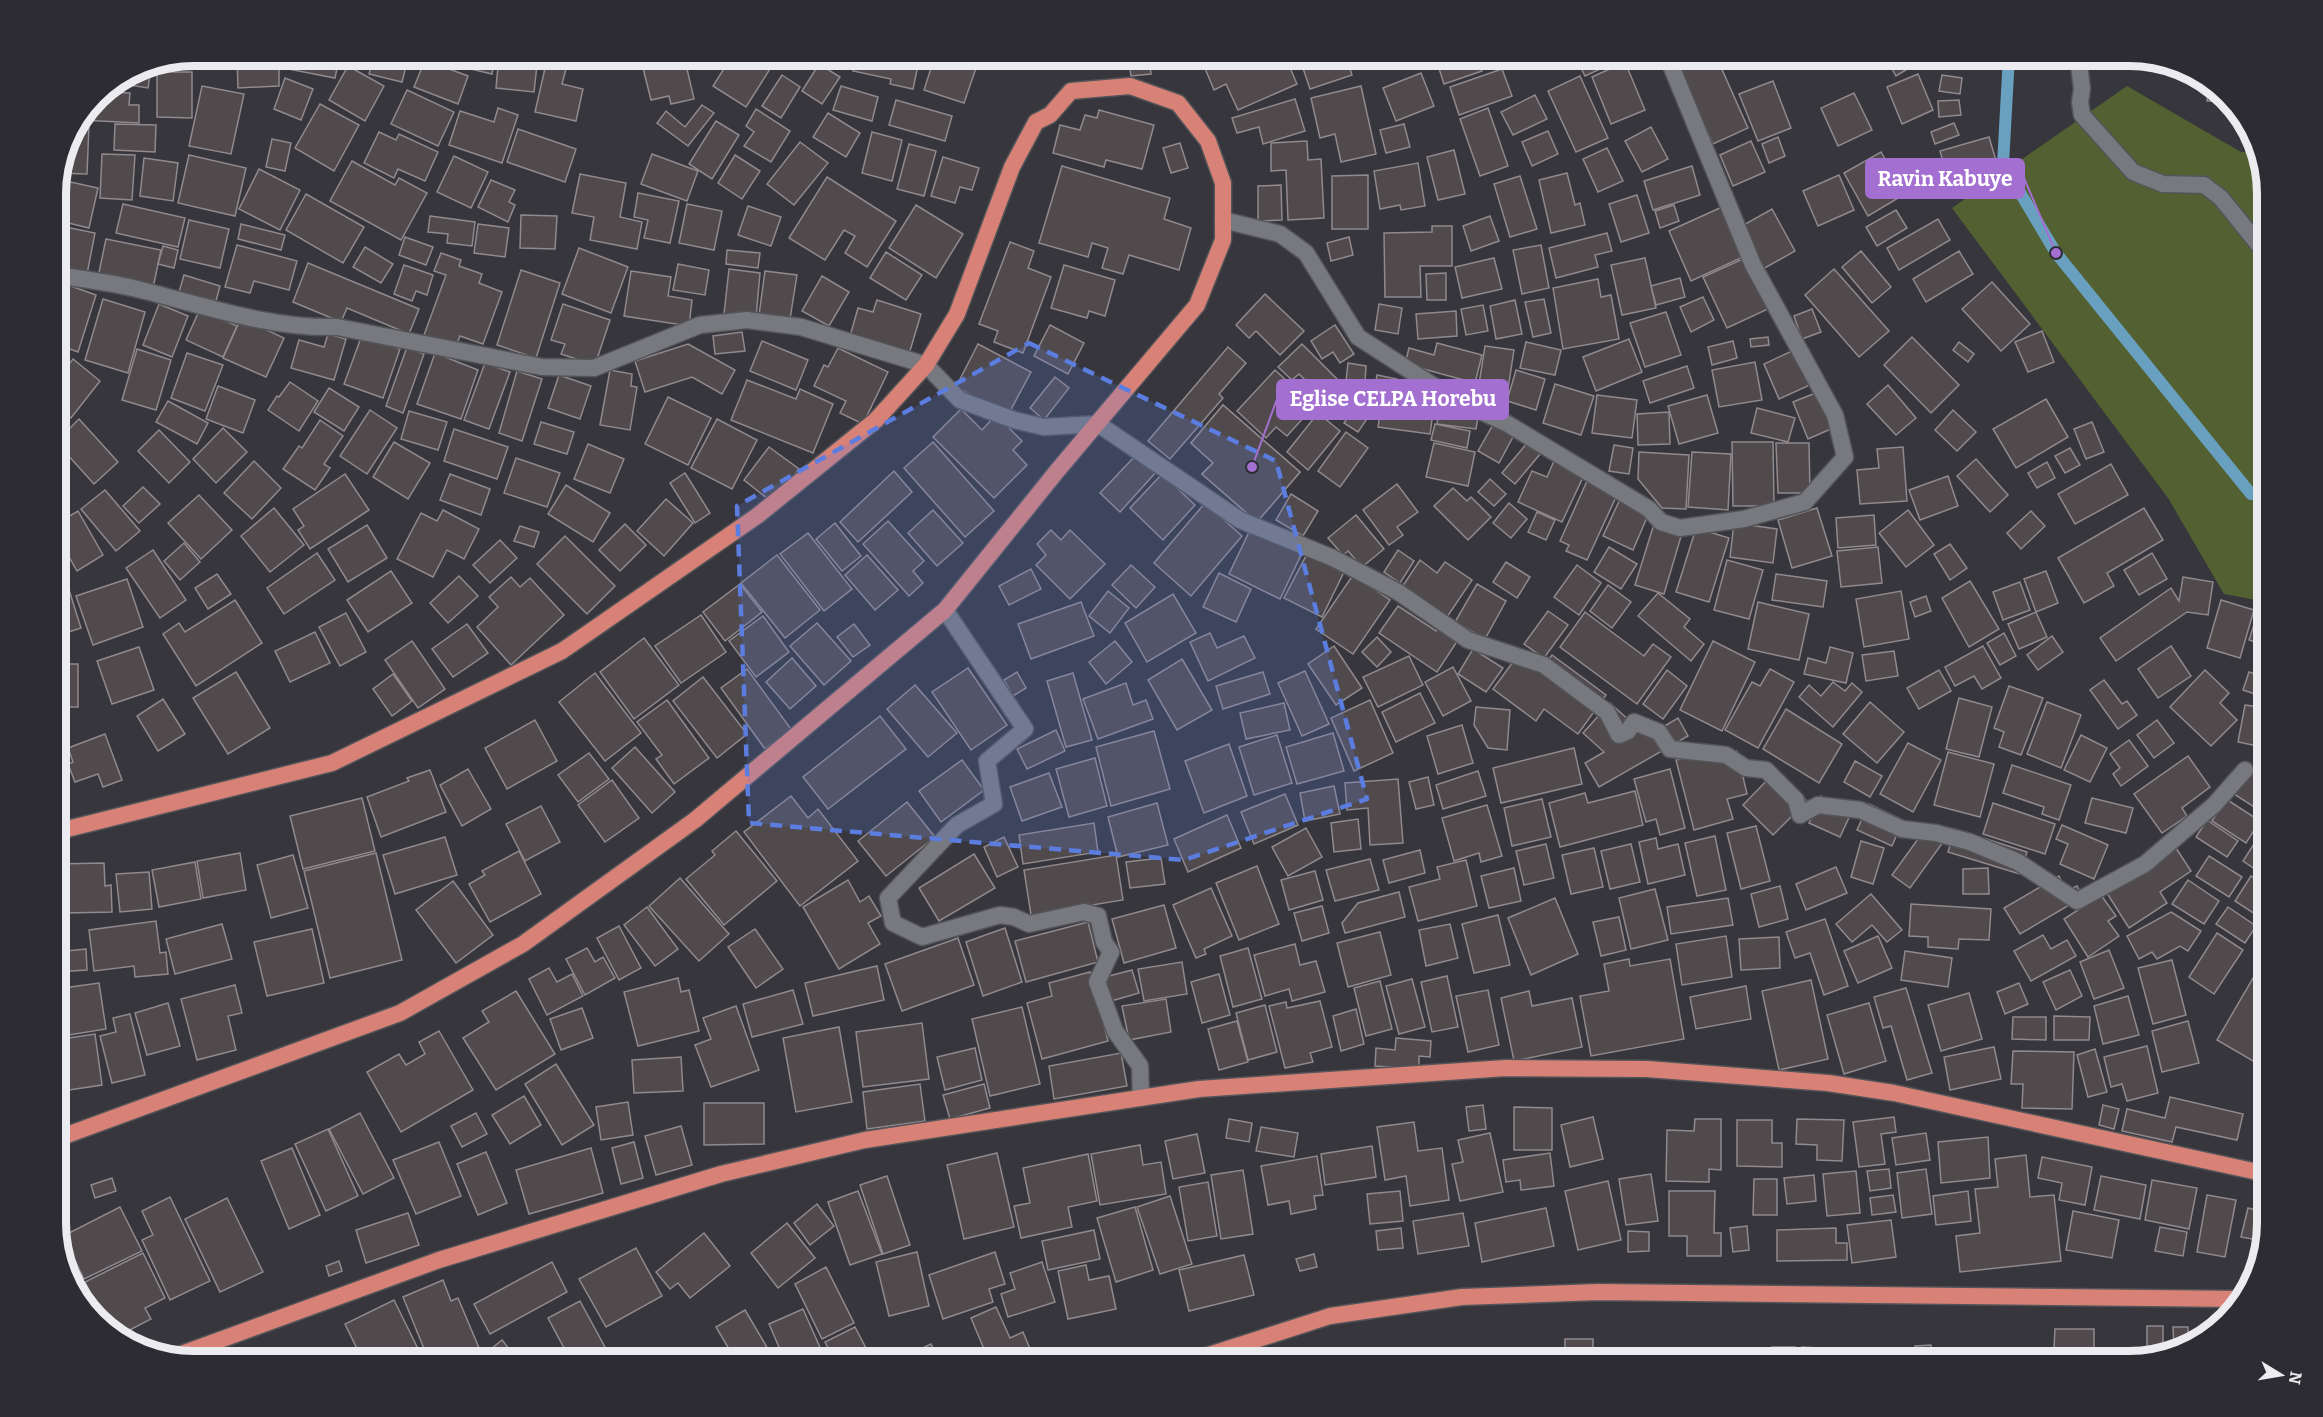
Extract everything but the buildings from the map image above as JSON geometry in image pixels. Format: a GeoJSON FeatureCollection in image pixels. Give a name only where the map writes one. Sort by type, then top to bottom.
{"type":"FeatureCollection","features":[{"type":"Feature","properties":{"kind":"highway"},"geometry":{"type":"LineString","coordinates":[[66,829],[332,763],[562,651],[757,516],[876,420],[926,365],[957,314],[1012,167],[1036,122],[1050,115],[1071,91],[1130,86],[1178,103],[1208,141],[1224,183],[1223,240],[1197,305],[945,610],[695,820],[523,944],[400,1013],[66,1135]]}},
{"type":"Feature","properties":{"kind":"highway"},"geometry":{"type":"LineString","coordinates":[[190,1351],[438,1260],[722,1174],[865,1140],[1199,1089],[1506,1068],[1647,1069],[1828,1083],[1894,1093],[2257,1172]]}},
{"type":"Feature","properties":{"kind":"highway"},"geometry":{"type":"LineString","coordinates":[[1223,1351],[1330,1316],[1462,1297],[1598,1292],[2232,1299]]}},
{"type":"Feature","properties":{"kind":"street"},"geometry":{"type":"LineString","coordinates":[[1222,220],[1280,234],[1306,253],[1358,337],[1454,399],[1506,423],[1649,509],[1661,522],[1680,528],[1704,526],[1744,519],[1805,502],[1845,457],[1835,415],[1753,265],[1671,66]]}},
{"type":"Feature","properties":{"kind":"street"},"geometry":{"type":"LineString","coordinates":[[2079,66],[2082,114],[2133,172],[2163,184],[2204,185],[2221,198],[2257,243]]}},
{"type":"Feature","properties":{"kind":"street"},"geometry":{"type":"LineString","coordinates":[[66,277],[131,288],[248,316],[311,328],[337,327],[542,367],[594,368],[700,325],[747,320],[801,327],[926,365],[960,400],[1014,420],[1044,427],[1098,424],[1240,520],[1333,558],[1398,592],[1468,640],[1544,665],[1607,712],[1619,735],[1628,731],[1634,722],[1659,732],[1670,749],[1726,755],[1746,768],[1766,770],[1796,801],[1800,815],[1818,805],[1860,810],[1902,829],[1936,833],[1970,842],[2018,861],[2077,901],[2145,864],[2214,804],[2245,770]]}},
{"type":"Feature","properties":{"kind":"street"},"geometry":{"type":"LineString","coordinates":[[945,610],[1025,729],[987,761],[994,804],[957,825],[888,898],[893,923],[922,937],[1000,915],[1014,917],[1029,924],[1084,912],[1098,916],[1104,942],[1111,952],[1097,982],[1115,1031],[1140,1066],[1141,1098]]}},
{"type":"Feature","properties":{"kind":"highlighted area"},"geometry":{"type":"Polygon","coordinates":[[[1029,343],[1276,461],[1367,799],[1184,860],[749,823],[737,506],[1029,343]]]}},
{"type":"Feature","properties":{"kind":"green space"},"geometry":{"type":"Polygon","coordinates":[[[2127,86],[2241,152],[2250,152],[2257,186],[2257,600],[2224,594],[2168,498],[1952,208],[2127,86]]]}},
{"type":"Feature","properties":{"kind":"waterway"},"geometry":{"type":"LineString","coordinates":[[2008,66],[2003,164],[2056,253],[2251,494],[2257,494]]}},
{"type":"Feature","properties":{"kind":"place","name":"Ravin Kabuye"},"geometry":{"type":"Point","coordinates":[2056,253]}},
{"type":"Feature","properties":{"kind":"place","name":"Eglise CELPA Horebu"},"geometry":{"type":"Point","coordinates":[1252,467]}}]}
